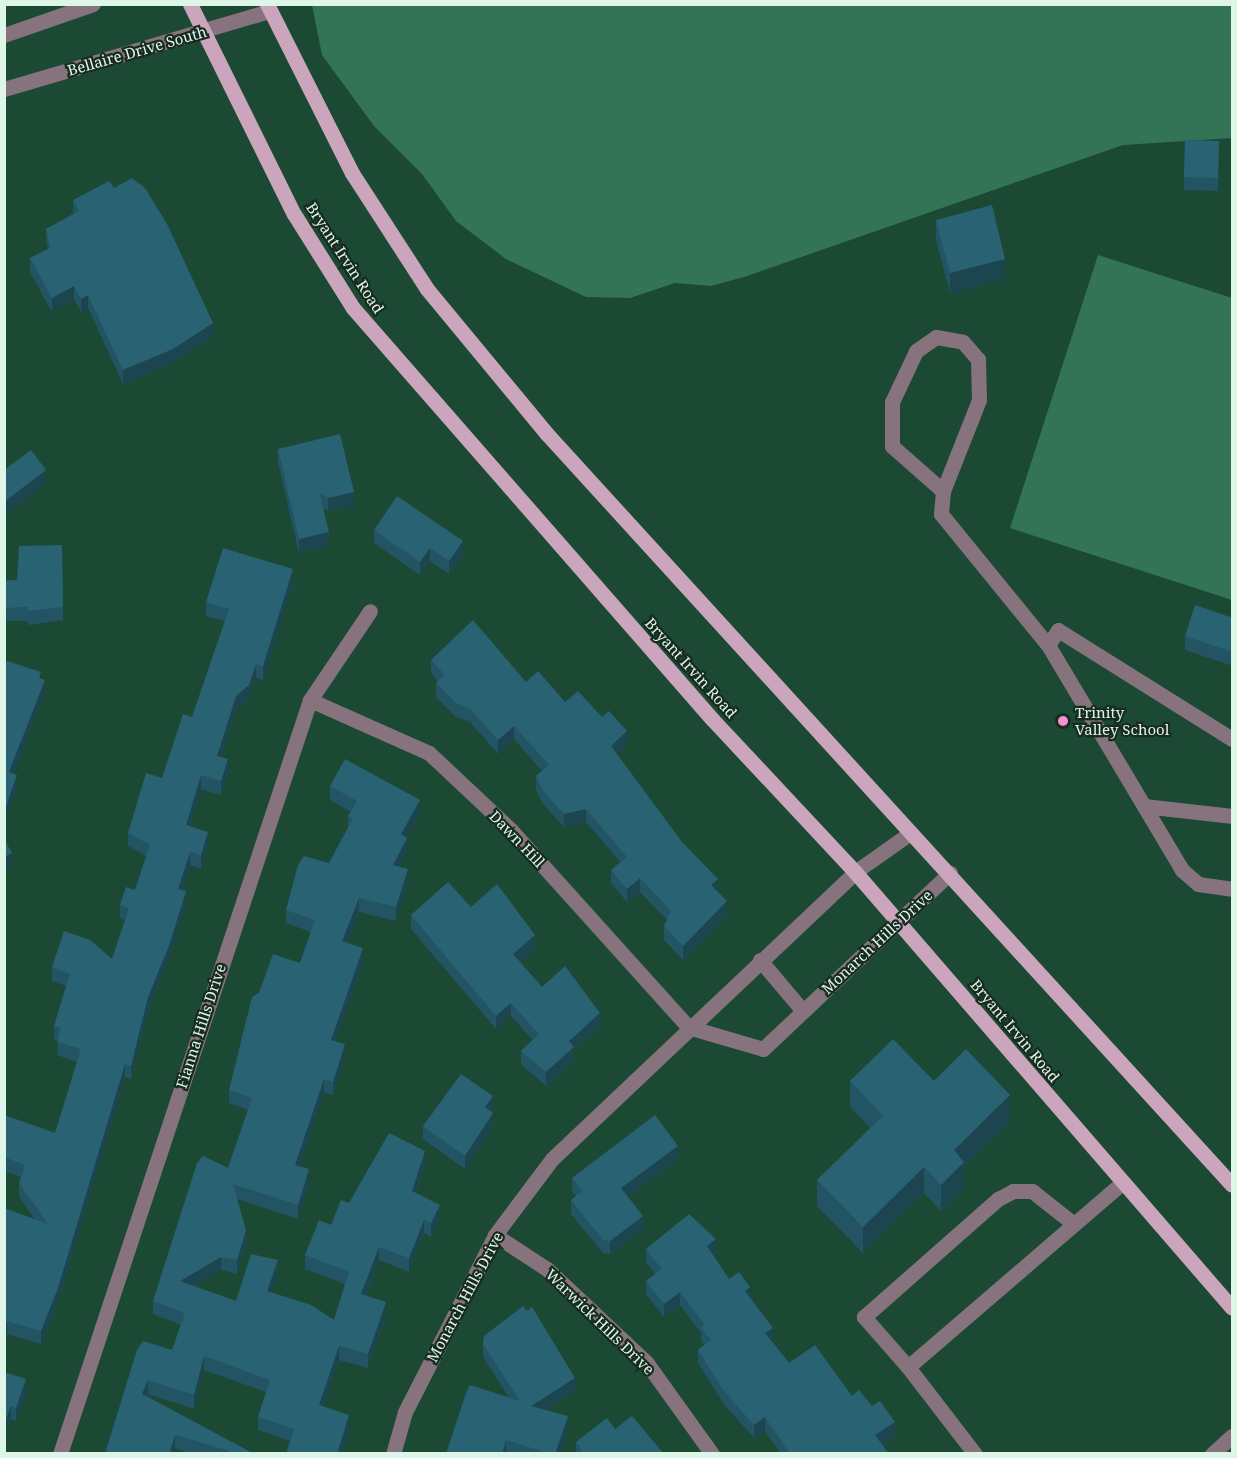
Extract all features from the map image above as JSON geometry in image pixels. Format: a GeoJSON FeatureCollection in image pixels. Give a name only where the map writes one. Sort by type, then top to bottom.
{"type":"FeatureCollection","features":[{"type":"Feature","properties":{"kind":"main road","name":"Bryant Irvin Road"},"geometry":{"type":"LineString","coordinates":[[190,4],[201,33],[294,214],[353,308],[673,675],[855,872],[1121,1184],[1233,1308]]}},
{"type":"Feature","properties":{"kind":"main road"},"geometry":{"type":"LineString","coordinates":[[268,8],[352,173],[427,289],[547,434],[1233,1185]]}},
{"type":"Feature","properties":{"kind":"street"},"geometry":{"type":"LineString","coordinates":[[4,35],[93,4]]}},
{"type":"Feature","properties":{"kind":"street","name":"Bellaire Drive South"},"geometry":{"type":"LineString","coordinates":[[4,89],[201,33],[268,8]]}},
{"type":"Feature","properties":{"kind":"street"},"geometry":{"type":"LineString","coordinates":[[944,491],[892,446],[892,402],[916,351],[936,337],[963,342],[978,358],[979,400],[944,491],[941,514],[1048,645],[1144,806],[1190,877],[1198,884],[1233,889]]}},
{"type":"Feature","properties":{"kind":"street","name":"Fianna Hills Drive"},"geometry":{"type":"LineString","coordinates":[[60,1454],[310,700],[370,612]]}},
{"type":"Feature","properties":{"kind":"street"},"geometry":{"type":"LineString","coordinates":[[1048,645],[1058,630],[1233,739]]}},
{"type":"Feature","properties":{"kind":"street","name":"Dawn Hill"},"geometry":{"type":"LineString","coordinates":[[310,700],[429,753],[510,829],[688,1027]]}},
{"type":"Feature","properties":{"kind":"street"},"geometry":{"type":"LineString","coordinates":[[1144,806],[1233,816]]}},
{"type":"Feature","properties":{"kind":"street","name":"Monarch Hills Drive"},"geometry":{"type":"LineString","coordinates":[[393,1454],[405,1412],[495,1235],[552,1159],[688,1027],[855,872],[910,833]]}},
{"type":"Feature","properties":{"kind":"street","name":"Monarch Hills Drive"},"geometry":{"type":"LineString","coordinates":[[688,1027],[763,1049],[950,873]]}},
{"type":"Feature","properties":{"kind":"street"},"geometry":{"type":"LineString","coordinates":[[760,960],[803,1011]]}},
{"type":"Feature","properties":{"kind":"street"},"geometry":{"type":"LineString","coordinates":[[908,1367],[1121,1184]]}},
{"type":"Feature","properties":{"kind":"street"},"geometry":{"type":"LineString","coordinates":[[975,1454],[908,1367],[864,1317],[998,1199],[1012,1191],[1032,1191],[1074,1224]]}},
{"type":"Feature","properties":{"kind":"street","name":"Warwick Hills Drive"},"geometry":{"type":"LineString","coordinates":[[495,1235],[547,1269],[645,1362],[712,1454]]}},
{"type":"Feature","properties":{"kind":"street"},"geometry":{"type":"LineString","coordinates":[[1212,1454],[1233,1436]]}},
{"type":"Feature","properties":{"kind":"green space"},"geometry":{"type":"Polygon","coordinates":[[[312,5],[1232,5],[1232,138],[1123,145],[744,277],[711,286],[675,283],[630,298],[586,297],[506,259],[456,221],[422,174],[374,126],[322,55],[312,5]]]}},
{"type":"Feature","properties":{"kind":"green space"},"geometry":{"type":"Polygon","coordinates":[[[1098,255],[1232,298],[1232,600],[1010,528],[1098,255]]]}},
{"type":"Feature","properties":{"kind":"building"},"geometry":{"type":"Polygon","coordinates":[[[1185,140],[1219,141],[1218,178],[1184,177],[1185,140]]]}},
{"type":"Feature","properties":{"kind":"building"},"geometry":{"type":"Polygon","coordinates":[[[132,178],[145,188],[167,224],[213,323],[173,349],[123,370],[88,295],[81,299],[74,286],[52,298],[30,258],[50,248],[46,229],[79,211],[73,200],[109,181],[114,188],[132,178]]]}},
{"type":"Feature","properties":{"kind":"building"},"geometry":{"type":"Polygon","coordinates":[[[992,205],[1005,259],[950,273],[936,220],[992,205]]]}},
{"type":"Feature","properties":{"kind":"building"},"geometry":{"type":"Polygon","coordinates":[[[340,434],[354,492],[328,498],[319,492],[329,532],[299,539],[278,449],[340,434]]]}},
{"type":"Feature","properties":{"kind":"building"},"geometry":{"type":"Polygon","coordinates":[[[31,450],[46,470],[4,502],[4,470],[31,450]]]}},
{"type":"Feature","properties":{"kind":"building"},"geometry":{"type":"Polygon","coordinates":[[[397,496],[463,541],[449,561],[430,548],[420,562],[374,530],[397,496]]]}},
{"type":"Feature","properties":{"kind":"building"},"geometry":{"type":"Polygon","coordinates":[[[62,545],[63,607],[28,611],[28,607],[4,608],[4,581],[17,580],[19,546],[62,545]]]}},
{"type":"Feature","properties":{"kind":"building"},"geometry":{"type":"Polygon","coordinates":[[[223,548],[293,569],[263,666],[256,664],[249,685],[236,696],[217,756],[228,759],[221,781],[201,775],[186,825],[208,832],[201,855],[190,852],[178,889],[186,891],[169,946],[148,997],[131,1066],[125,1064],[58,1288],[41,1331],[7,1321],[4,1329],[4,1208],[48,1224],[19,1183],[25,1165],[4,1157],[4,1115],[55,1133],[81,1049],[57,1042],[61,1028],[54,1026],[70,974],[52,967],[64,931],[90,940],[112,959],[129,908],[120,905],[126,887],[135,890],[150,845],[128,833],[146,773],[162,778],[183,714],[192,717],[229,609],[206,602],[223,548]]]}},
{"type":"Feature","properties":{"kind":"building"},"geometry":{"type":"Polygon","coordinates":[[[1195,605],[1233,618],[1233,652],[1185,636],[1195,605]]]}},
{"type":"Feature","properties":{"kind":"building"},"geometry":{"type":"Polygon","coordinates":[[[473,620],[526,682],[538,671],[565,702],[578,691],[602,717],[609,711],[627,731],[611,746],[682,842],[718,879],[711,885],[727,901],[683,946],[664,926],[671,911],[640,878],[627,889],[611,870],[627,857],[586,809],[564,814],[543,791],[536,776],[549,765],[514,726],[498,740],[470,709],[456,703],[436,683],[445,675],[431,660],[473,620]]]}},
{"type":"Feature","properties":{"kind":"building"},"geometry":{"type":"Polygon","coordinates":[[[4,660],[41,672],[39,678],[45,680],[9,772],[17,775],[4,812],[4,660]]]}},
{"type":"Feature","properties":{"kind":"building"},"geometry":{"type":"Polygon","coordinates":[[[345,759],[420,800],[401,834],[407,838],[393,865],[408,869],[396,907],[359,898],[342,941],[363,948],[331,1040],[345,1044],[333,1082],[324,1079],[295,1165],[309,1169],[298,1205],[233,1184],[246,1230],[237,1260],[221,1257],[180,1281],[236,1301],[251,1254],[278,1260],[267,1291],[311,1305],[334,1320],[349,1272],[305,1255],[319,1220],[331,1225],[341,1200],[349,1203],[389,1133],[425,1151],[412,1191],[440,1205],[431,1223],[424,1220],[409,1258],[379,1247],[361,1294],[386,1302],[368,1354],[339,1346],[319,1405],[349,1415],[337,1454],[286,1454],[294,1429],[258,1417],[270,1380],[204,1356],[194,1395],[148,1380],[142,1394],[254,1454],[229,1454],[230,1451],[175,1435],[169,1454],[105,1454],[137,1350],[143,1341],[172,1350],[185,1313],[153,1301],[197,1163],[203,1156],[228,1168],[252,1098],[229,1090],[252,997],[259,993],[273,954],[300,963],[315,920],[286,910],[298,865],[304,856],[329,863],[353,819],[348,816],[357,801],[330,786],[345,759]]]}},
{"type":"Feature","properties":{"kind":"building"},"geometry":{"type":"Polygon","coordinates":[[[4,839],[12,853],[4,857],[4,839]]]}},
{"type":"Feature","properties":{"kind":"building"},"geometry":{"type":"Polygon","coordinates":[[[448,882],[471,907],[497,884],[535,935],[513,954],[542,987],[565,966],[600,1013],[569,1041],[574,1047],[546,1072],[521,1051],[539,1034],[511,1003],[496,1016],[411,915],[448,882]]]}},
{"type":"Feature","properties":{"kind":"building"},"geometry":{"type":"Polygon","coordinates":[[[893,1039],[934,1081],[966,1049],[1010,1095],[954,1150],[964,1162],[941,1185],[924,1167],[863,1227],[817,1180],[883,1116],[850,1081],[893,1039]]]}},
{"type":"Feature","properties":{"kind":"building"},"geometry":{"type":"Polygon","coordinates":[[[461,1074],[493,1096],[485,1107],[493,1113],[465,1156],[423,1126],[461,1074]]]}},
{"type":"Feature","properties":{"kind":"building"},"geometry":{"type":"Polygon","coordinates":[[[655,1115],[678,1146],[621,1188],[643,1216],[610,1241],[603,1240],[571,1200],[582,1191],[572,1178],[655,1115]]]}},
{"type":"Feature","properties":{"kind":"building"},"geometry":{"type":"Polygon","coordinates":[[[689,1214],[716,1239],[707,1246],[729,1279],[739,1272],[750,1287],[745,1291],[773,1328],[765,1333],[789,1363],[815,1345],[852,1396],[859,1390],[872,1406],[880,1401],[895,1422],[875,1435],[889,1454],[790,1454],[765,1417],[754,1425],[723,1390],[698,1350],[711,1340],[701,1328],[705,1325],[680,1292],[664,1304],[646,1281],[662,1269],[646,1249],[689,1214]]]}},
{"type":"Feature","properties":{"kind":"building"},"geometry":{"type":"Polygon","coordinates":[[[523,1306],[527,1311],[532,1307],[575,1378],[531,1406],[568,1416],[555,1454],[506,1440],[502,1454],[446,1454],[470,1385],[520,1401],[483,1344],[484,1336],[523,1306]]]}},
{"type":"Feature","properties":{"kind":"building"},"geometry":{"type":"Polygon","coordinates":[[[4,1372],[26,1379],[16,1408],[11,1406],[4,1424],[4,1372]]]}},
{"type":"Feature","properties":{"kind":"building"},"geometry":{"type":"Polygon","coordinates":[[[632,1416],[664,1454],[584,1454],[576,1442],[607,1418],[615,1429],[632,1416]]]}},
{"type":"Feature","properties":{"kind":"place","name":"Trinity Valley School"},"geometry":{"type":"Point","coordinates":[1063,721]}}]}
